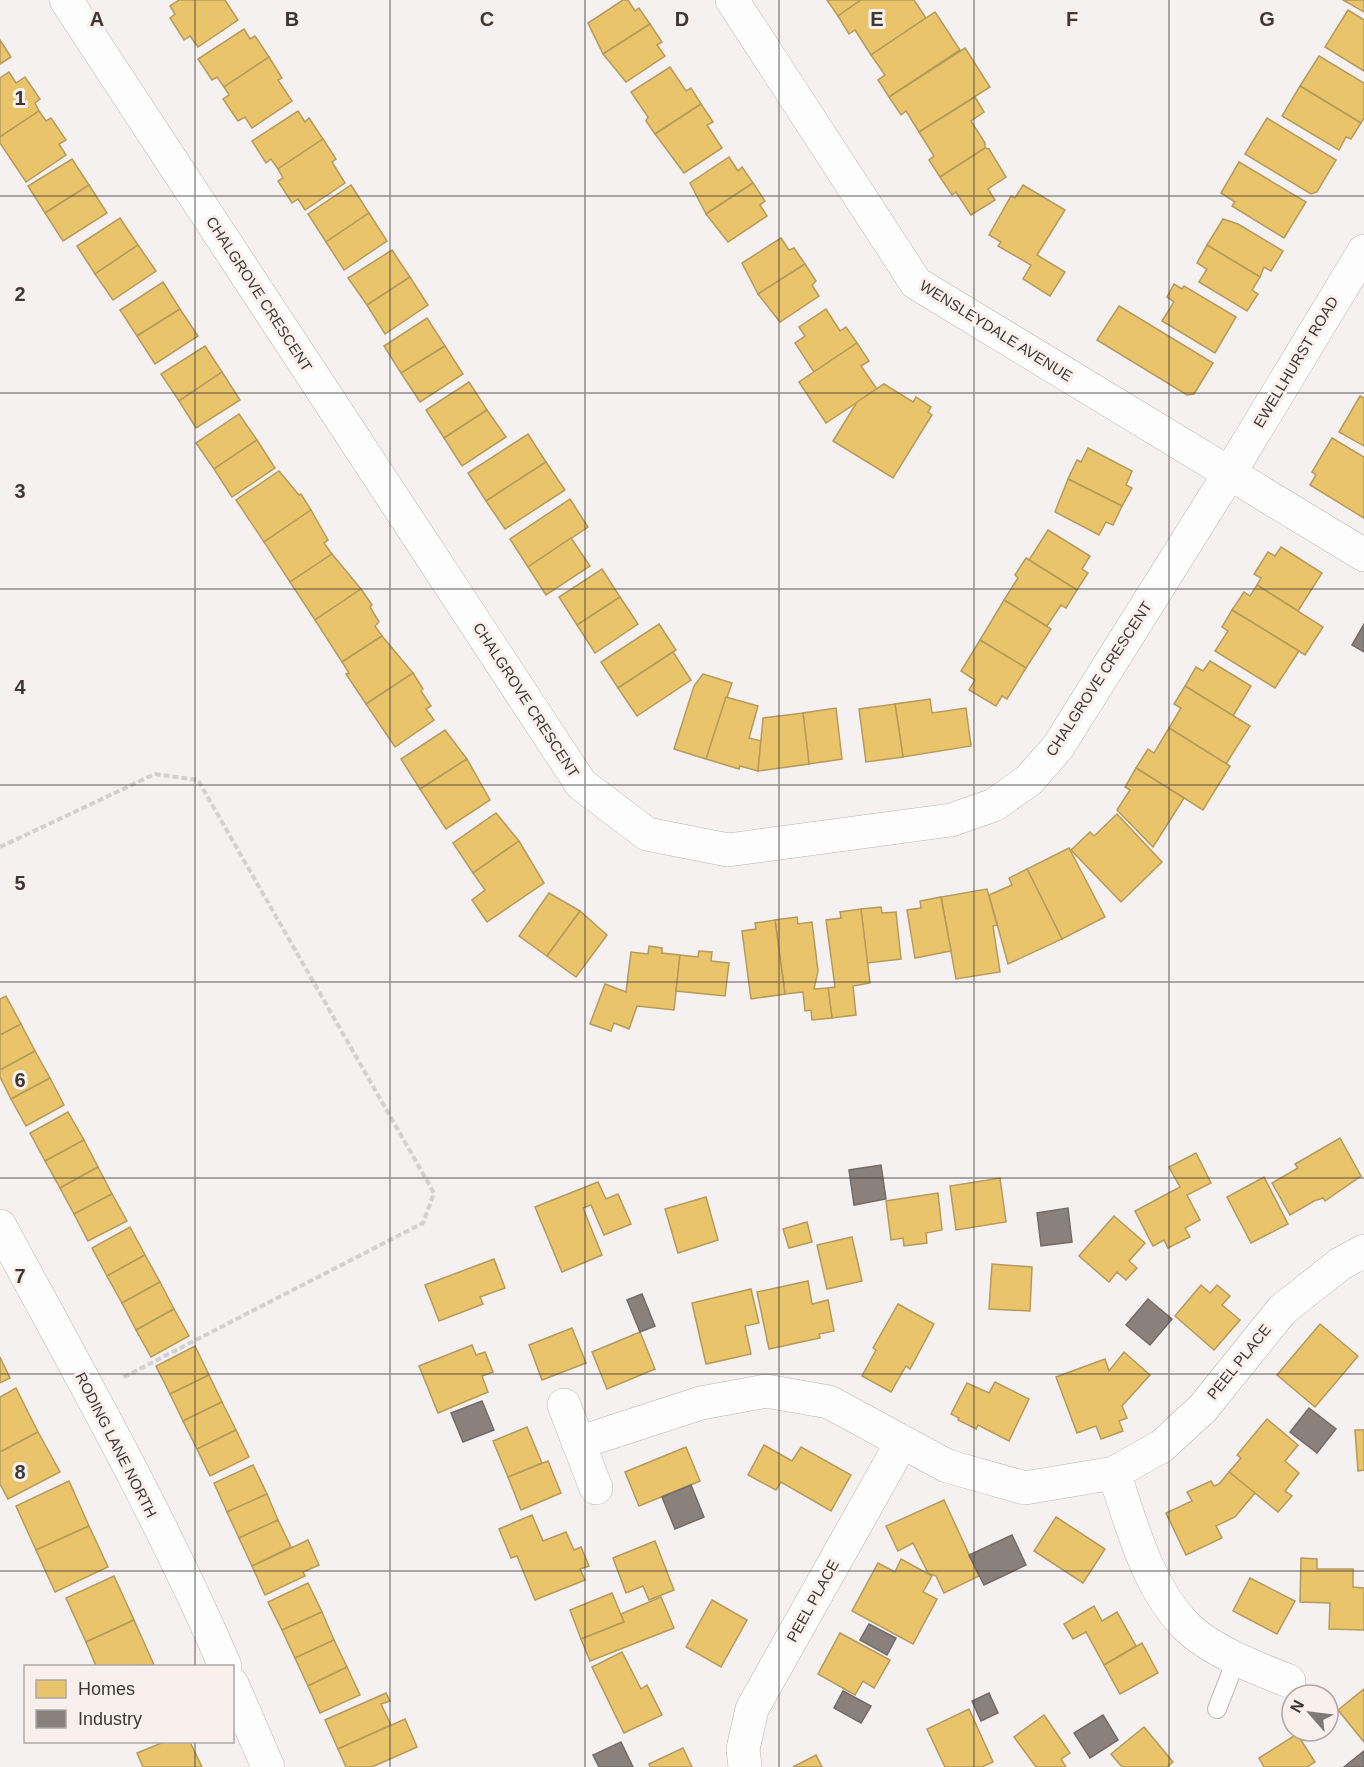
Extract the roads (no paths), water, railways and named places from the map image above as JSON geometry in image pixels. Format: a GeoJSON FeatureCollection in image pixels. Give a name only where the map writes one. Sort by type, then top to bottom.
{"type":"FeatureCollection","features":[{"type":"Feature","properties":{"kind":"street","name":"CHALGROVE CRESCENT"},"geometry":{"type":"LineString","coordinates":[[66,0],[581,784],[647,834],[728,850],[951,820],[994,806],[1029,780],[1058,747],[1229,474]]}},
{"type":"Feature","properties":{"kind":"street","name":"WENSLEYDALE AVENUE"},"geometry":{"type":"LineString","coordinates":[[732,0],[916,284],[1364,555]]}},
{"type":"Feature","properties":{"kind":"street","name":"EWELLHURST ROAD"},"geometry":{"type":"LineString","coordinates":[[1229,474],[1364,251]]}},
{"type":"Feature","properties":{"kind":"street","name":"RODING LANE NORTH"},"geometry":{"type":"LineString","coordinates":[[0,1226],[90,1394],[204,1617],[225,1665]]}},
{"type":"Feature","properties":{"kind":"street","name":"PEEL PLACE"},"geometry":{"type":"LineString","coordinates":[[578,1443],[700,1403],[766,1391],[829,1402],[947,1466],[1025,1488],[1114,1473],[1162,1446],[1203,1408],[1282,1310],[1340,1264],[1364,1251]]}},
{"type":"Feature","properties":{"kind":"street"},"geometry":{"type":"LineString","coordinates":[[564,1405],[596,1488]]}},
{"type":"Feature","properties":{"kind":"street","name":"PEEL PLACE"},"geometry":{"type":"LineString","coordinates":[[746,1767],[743,1749],[752,1708],[902,1442]]}},
{"type":"Feature","properties":{"kind":"street"},"geometry":{"type":"LineString","coordinates":[[1114,1473],[1151,1577],[1186,1626],[1236,1660],[1289,1681]]}},
{"type":"Feature","properties":{"kind":"street"},"geometry":{"type":"LineString","coordinates":[[234,1689],[268,1767]]}},
{"type":"Feature","properties":{"kind":"lane"},"geometry":{"type":"LineString","coordinates":[[1217,1708],[1236,1660]]}}]}
